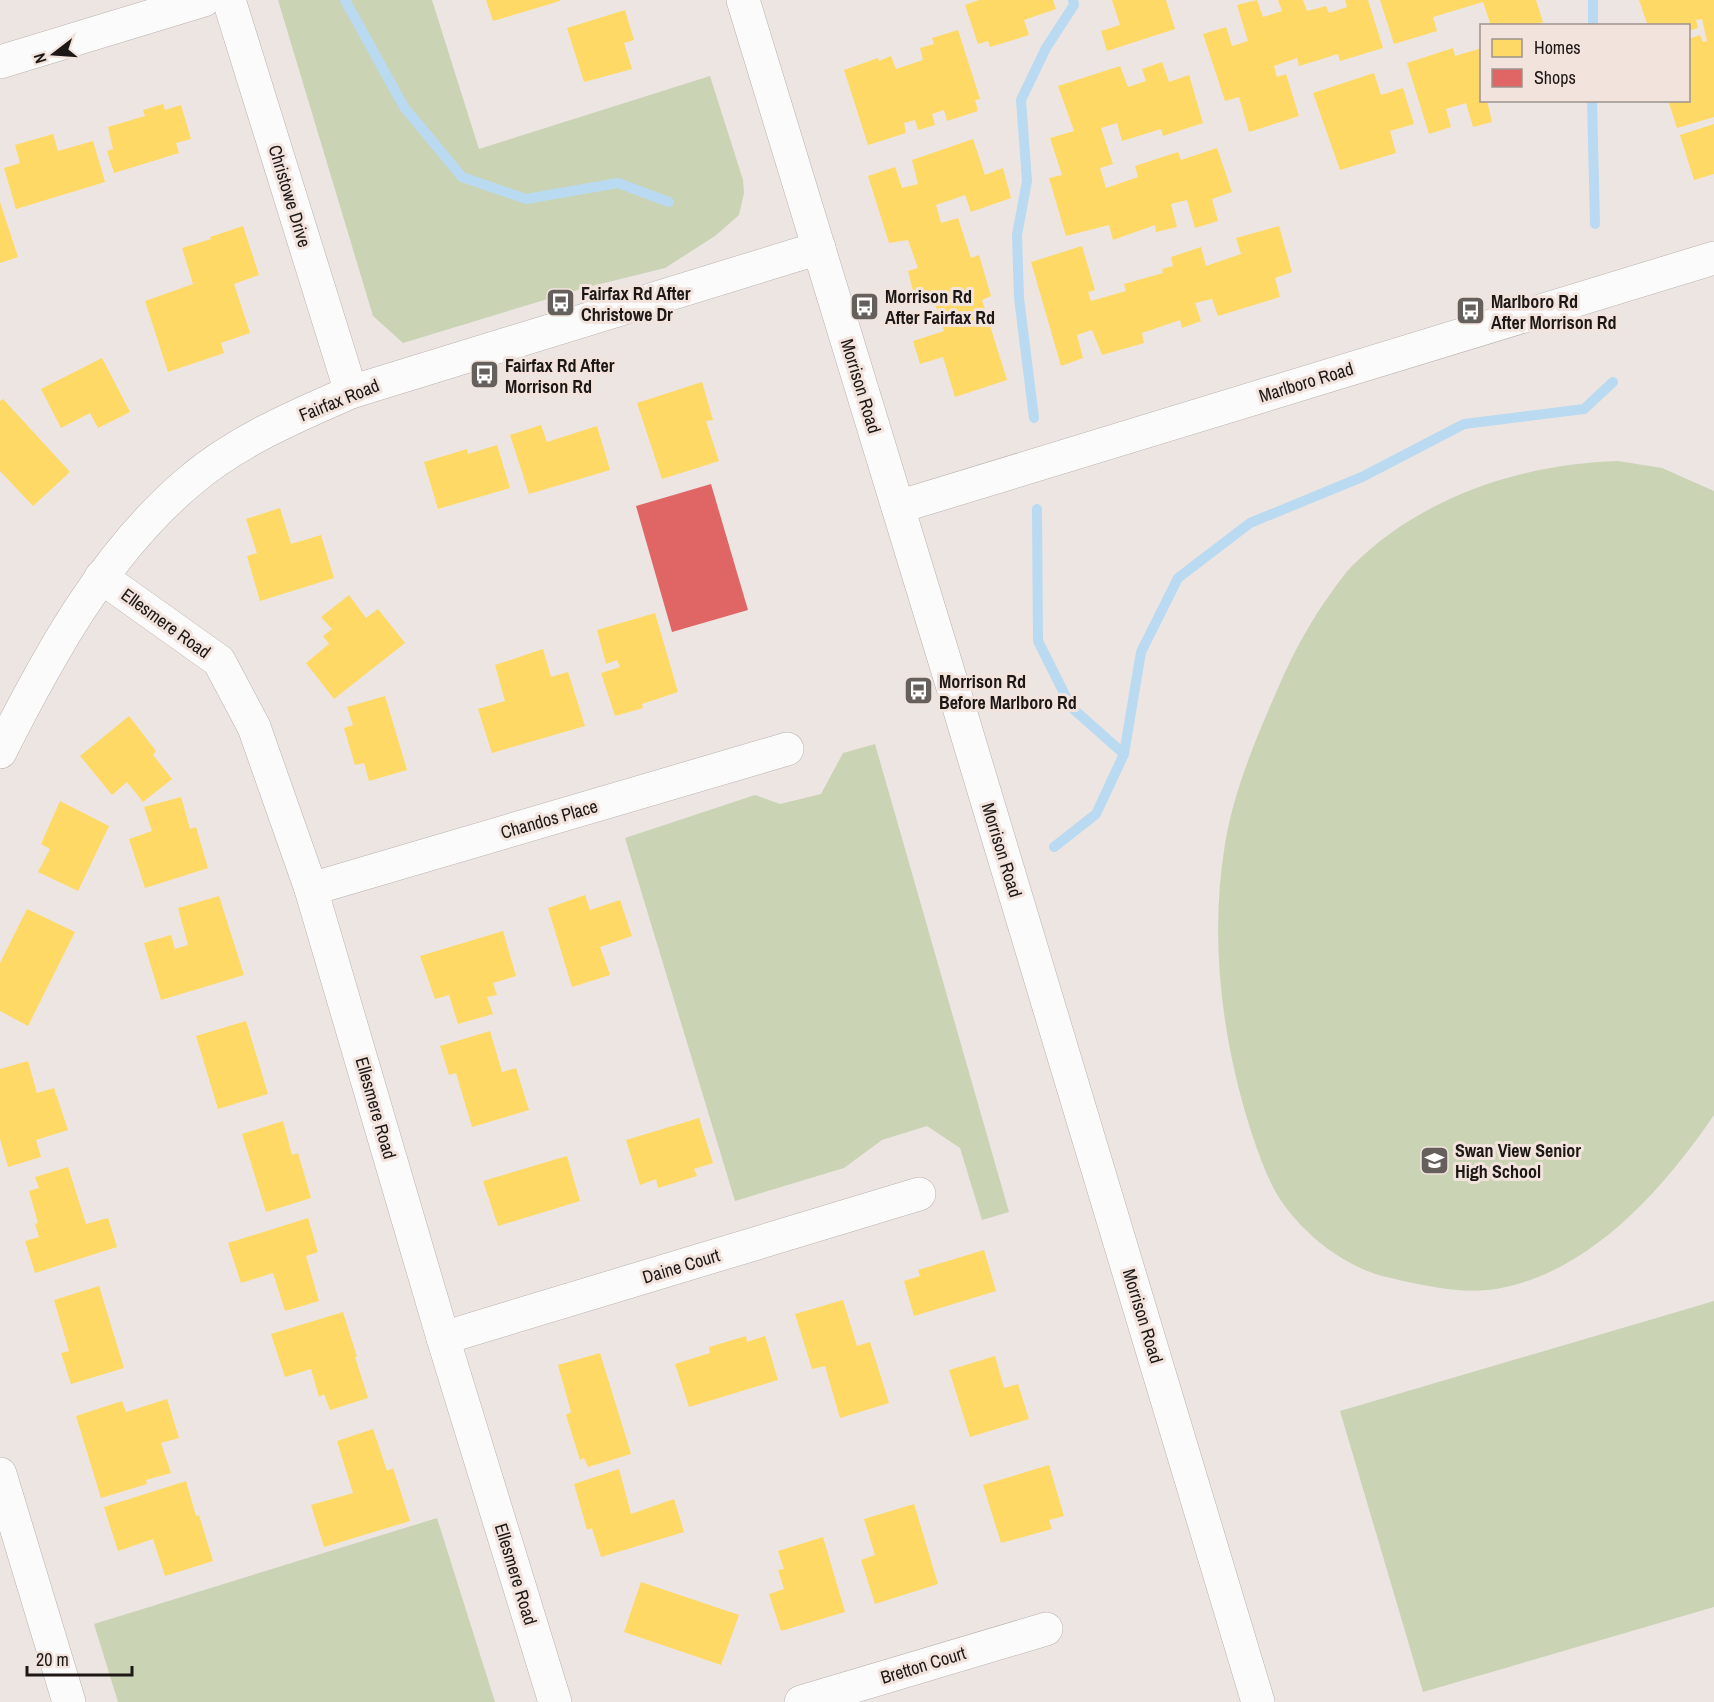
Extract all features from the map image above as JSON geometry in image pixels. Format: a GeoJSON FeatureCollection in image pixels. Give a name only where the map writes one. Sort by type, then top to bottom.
{"type":"FeatureCollection","features":[{"type":"Feature","properties":{"kind":"street"},"geometry":{"type":"LineString","coordinates":[[0,62],[204,0]]}},
{"type":"Feature","properties":{"kind":"street","name":"Christowe Drive"},"geometry":{"type":"LineString","coordinates":[[229,0],[351,392]]}},
{"type":"Feature","properties":{"kind":"street","name":"Morrison Road"},"geometry":{"type":"LineString","coordinates":[[743,0],[1258,1702]]}},
{"type":"Feature","properties":{"kind":"street","name":"Fairfax Road"},"geometry":{"type":"LineString","coordinates":[[0,752],[38,676],[101,577],[149,519],[192,479],[244,444],[294,417],[351,392],[819,248]]}},
{"type":"Feature","properties":{"kind":"street","name":"Marlboro Road"},"geometry":{"type":"LineString","coordinates":[[898,507],[1714,258]]}},
{"type":"Feature","properties":{"kind":"street","name":"Ellesmere Road"},"geometry":{"type":"LineString","coordinates":[[101,577],[219,661],[254,728],[311,889],[443,1338],[555,1702]]}},
{"type":"Feature","properties":{"kind":"street","name":"Chandos Place"},"geometry":{"type":"LineString","coordinates":[[311,889],[787,749]]}},
{"type":"Feature","properties":{"kind":"street","name":"Daine Court"},"geometry":{"type":"LineString","coordinates":[[443,1338],[919,1194]]}},
{"type":"Feature","properties":{"kind":"street"},"geometry":{"type":"LineString","coordinates":[[0,1474],[69,1702]]}},
{"type":"Feature","properties":{"kind":"street","name":"Bretton Court"},"geometry":{"type":"LineString","coordinates":[[801,1702],[1046,1629]]}},
{"type":"Feature","properties":{"kind":"green space"},"geometry":{"type":"Polygon","coordinates":[[[278,0],[432,0],[479,149],[710,76],[743,180],[744,193],[739,215],[715,236],[665,268],[584,288],[403,343],[373,316],[278,0]]]}},
{"type":"Feature","properties":{"kind":"green space"},"geometry":{"type":"Polygon","coordinates":[[[1618,461],[1662,468],[1714,491],[1714,1115],[1671,1173],[1645,1201],[1589,1249],[1557,1268],[1524,1282],[1477,1291],[1432,1287],[1377,1275],[1330,1251],[1296,1220],[1274,1189],[1252,1134],[1226,1027],[1219,954],[1220,880],[1234,804],[1254,745],[1290,662],[1317,613],[1352,566],[1410,520],[1475,488],[1546,469],[1618,461]]]}},
{"type":"Feature","properties":{"kind":"green space"},"geometry":{"type":"Polygon","coordinates":[[[875,744],[1009,1212],[982,1220],[960,1148],[927,1126],[882,1140],[844,1168],[735,1201],[625,838],[755,795],[780,804],[821,794],[843,753],[875,744]]]}},
{"type":"Feature","properties":{"kind":"green space"},"geometry":{"type":"Polygon","coordinates":[[[1714,1301],[1714,1607],[1423,1692],[1340,1411],[1714,1301]]]}},
{"type":"Feature","properties":{"kind":"green space"},"geometry":{"type":"Polygon","coordinates":[[[437,1518],[495,1702],[118,1702],[94,1624],[437,1518]]]}},
{"type":"Feature","properties":{"kind":"building: Homes"},"geometry":{"type":"Polygon","coordinates":[[[486,0],[560,0],[560,1],[493,21],[486,0]]]}},
{"type":"Feature","properties":{"kind":"building: Homes"},"geometry":{"type":"Polygon","coordinates":[[[979,0],[1053,0],[1056,9],[1024,20],[1029,35],[990,47],[988,41],[978,44],[965,5],[979,0]]]}},
{"type":"Feature","properties":{"kind":"building: Homes"},"geometry":{"type":"Polygon","coordinates":[[[1112,0],[1166,0],[1175,29],[1107,51],[1101,31],[1120,25],[1112,0]]]}},
{"type":"Feature","properties":{"kind":"building: Homes"},"geometry":{"type":"Polygon","coordinates":[[[1257,0],[1263,17],[1282,11],[1278,0],[1303,0],[1307,11],[1326,6],[1329,13],[1347,7],[1345,0],[1368,0],[1383,48],[1340,61],[1338,54],[1299,66],[1297,58],[1274,66],[1277,77],[1286,74],[1299,116],[1249,132],[1239,97],[1225,101],[1203,34],[1226,27],[1232,46],[1248,41],[1237,5],[1257,0]]]}},
{"type":"Feature","properties":{"kind":"building: Homes"},"geometry":{"type":"Polygon","coordinates":[[[1380,0],[1536,0],[1543,22],[1490,24],[1483,2],[1433,17],[1437,31],[1394,44],[1380,0]]]}},
{"type":"Feature","properties":{"kind":"building: Homes"},"geometry":{"type":"Polygon","coordinates":[[[1639,0],[1714,0],[1714,117],[1677,128],[1669,102],[1690,102],[1690,38],[1700,35],[1703,42],[1707,41],[1702,19],[1696,20],[1698,28],[1690,30],[1690,24],[1647,24],[1639,0]]]}},
{"type":"Feature","properties":{"kind":"building: Homes"},"geometry":{"type":"Polygon","coordinates":[[[625,10],[634,40],[624,43],[632,69],[584,82],[567,28],[625,10]]]}},
{"type":"Feature","properties":{"kind":"building: Homes"},"geometry":{"type":"Polygon","coordinates":[[[958,30],[980,99],[975,100],[978,111],[947,121],[944,110],[932,114],[935,125],[918,130],[915,120],[904,123],[906,133],[868,145],[844,70],[891,56],[896,69],[923,60],[920,48],[934,44],[932,38],[958,30]]]}},
{"type":"Feature","properties":{"kind":"building: Homes"},"geometry":{"type":"Polygon","coordinates":[[[1453,48],[1455,56],[1480,49],[1480,102],[1487,102],[1492,122],[1473,127],[1466,103],[1446,109],[1451,127],[1429,134],[1407,63],[1453,48]]]}},
{"type":"Feature","properties":{"kind":"building: Homes"},"geometry":{"type":"Polygon","coordinates":[[[1162,62],[1169,82],[1189,75],[1203,123],[1163,136],[1161,129],[1122,141],[1117,123],[1101,128],[1113,164],[1100,168],[1106,188],[1138,177],[1135,166],[1178,152],[1181,160],[1217,148],[1232,192],[1212,199],[1218,221],[1195,228],[1187,200],[1171,204],[1177,227],[1156,232],[1155,225],[1113,240],[1109,225],[1066,236],[1049,178],[1062,175],[1050,138],[1074,131],[1058,86],[1120,66],[1128,87],[1146,81],[1142,69],[1162,62]]]}},
{"type":"Feature","properties":{"kind":"building: Homes"},"geometry":{"type":"Polygon","coordinates":[[[1374,73],[1381,95],[1403,88],[1414,124],[1390,131],[1396,153],[1340,170],[1313,93],[1374,73]]]}},
{"type":"Feature","properties":{"kind":"building: Homes"},"geometry":{"type":"Polygon","coordinates":[[[163,104],[165,110],[181,105],[191,139],[176,143],[179,153],[114,173],[107,151],[113,149],[108,127],[145,116],[143,110],[163,104]]]}},
{"type":"Feature","properties":{"kind":"building: Homes"},"geometry":{"type":"Polygon","coordinates":[[[1714,124],[1714,174],[1694,180],[1680,135],[1714,124]]]}},
{"type":"Feature","properties":{"kind":"building: Homes"},"geometry":{"type":"Polygon","coordinates":[[[53,134],[58,151],[93,141],[105,182],[16,209],[4,168],[20,163],[15,145],[53,134]]]}},
{"type":"Feature","properties":{"kind":"building: Homes"},"geometry":{"type":"Polygon","coordinates":[[[973,139],[985,175],[1003,168],[1011,198],[971,212],[965,195],[936,205],[941,223],[958,218],[971,258],[979,255],[991,296],[982,300],[1007,380],[955,397],[943,357],[920,364],[913,341],[944,331],[932,294],[915,299],[908,271],[918,268],[908,240],[889,243],[868,176],[895,167],[902,188],[918,184],[912,160],[973,139]]]}},
{"type":"Feature","properties":{"kind":"building: Homes"},"geometry":{"type":"Polygon","coordinates":[[[0,202],[18,257],[0,263],[0,202]]]}},
{"type":"Feature","properties":{"kind":"building: Homes"},"geometry":{"type":"Polygon","coordinates":[[[243,226],[259,275],[234,284],[250,333],[221,343],[224,353],[168,372],[145,301],[193,284],[182,248],[243,226]]]}},
{"type":"Feature","properties":{"kind":"building: Homes"},"geometry":{"type":"Polygon","coordinates":[[[1279,226],[1292,272],[1275,278],[1280,297],[1218,316],[1212,299],[1195,303],[1201,321],[1182,328],[1180,320],[1142,333],[1144,343],[1102,355],[1092,330],[1077,335],[1083,358],[1061,366],[1031,262],[1082,246],[1095,290],[1088,292],[1091,301],[1126,291],[1124,284],[1163,273],[1162,269],[1173,266],[1171,257],[1201,247],[1206,266],[1241,254],[1236,238],[1279,226]]]}},
{"type":"Feature","properties":{"kind":"building: Homes"},"geometry":{"type":"Polygon","coordinates":[[[102,358],[130,412],[98,428],[90,413],[61,428],[41,389],[102,358]]]}},
{"type":"Feature","properties":{"kind":"building: Homes"},"geometry":{"type":"Polygon","coordinates":[[[702,382],[713,420],[706,421],[719,461],[662,479],[637,403],[702,382]]]}},
{"type":"Feature","properties":{"kind":"building: Homes"},"geometry":{"type":"Polygon","coordinates":[[[3,399],[70,472],[33,506],[0,471],[0,401],[3,399]]]}},
{"type":"Feature","properties":{"kind":"building: Homes"},"geometry":{"type":"Polygon","coordinates":[[[541,425],[547,442],[597,426],[610,470],[529,494],[510,435],[541,425]]]}},
{"type":"Feature","properties":{"kind":"building: Homes"},"geometry":{"type":"Polygon","coordinates":[[[497,445],[510,488],[438,509],[424,462],[467,449],[468,454],[497,445]]]}},
{"type":"Feature","properties":{"kind":"building: Homes"},"geometry":{"type":"Polygon","coordinates":[[[280,508],[291,544],[321,535],[334,578],[260,601],[247,556],[257,553],[246,519],[280,508]]]}},
{"type":"Feature","properties":{"kind":"building: Homes"},"geometry":{"type":"Polygon","coordinates":[[[349,595],[366,618],[378,609],[405,643],[334,699],[306,663],[329,644],[323,636],[332,629],[321,617],[349,595]]]}},
{"type":"Feature","properties":{"kind":"building: Homes"},"geometry":{"type":"Polygon","coordinates":[[[655,613],[678,692],[642,704],[643,708],[615,716],[601,673],[620,667],[617,660],[606,664],[597,630],[655,613]]]}},
{"type":"Feature","properties":{"kind":"building: Homes"},"geometry":{"type":"Polygon","coordinates":[[[543,649],[551,677],[568,672],[585,726],[492,753],[478,709],[505,701],[495,665],[543,649]]]}},
{"type":"Feature","properties":{"kind":"building: Homes"},"geometry":{"type":"Polygon","coordinates":[[[385,696],[407,770],[369,781],[364,763],[355,765],[344,728],[353,725],[347,707],[385,696]]]}},
{"type":"Feature","properties":{"kind":"building: Homes"},"geometry":{"type":"Polygon","coordinates":[[[129,716],[156,751],[153,755],[172,779],[143,802],[127,782],[112,795],[80,756],[129,716]]]}},
{"type":"Feature","properties":{"kind":"building: Homes"},"geometry":{"type":"Polygon","coordinates":[[[181,797],[190,829],[196,827],[208,868],[145,888],[129,839],[152,831],[144,807],[181,797]]]}},
{"type":"Feature","properties":{"kind":"building: Homes"},"geometry":{"type":"Polygon","coordinates":[[[60,801],[109,826],[78,891],[38,872],[50,849],[41,844],[60,801]]]}},
{"type":"Feature","properties":{"kind":"building: Homes"},"geometry":{"type":"Polygon","coordinates":[[[585,895],[590,910],[620,900],[632,936],[600,947],[610,975],[572,987],[548,908],[585,895]]]}},
{"type":"Feature","properties":{"kind":"building: Homes"},"geometry":{"type":"Polygon","coordinates":[[[219,896],[244,975],[161,1000],[144,943],[171,935],[175,949],[188,945],[178,908],[219,896]]]}},
{"type":"Feature","properties":{"kind":"building: Homes"},"geometry":{"type":"Polygon","coordinates":[[[27,909],[75,932],[28,1026],[0,1011],[0,963],[27,909]]]}},
{"type":"Feature","properties":{"kind":"building: Homes"},"geometry":{"type":"Polygon","coordinates":[[[503,931],[516,976],[493,983],[497,995],[487,997],[493,1014],[458,1024],[449,995],[435,999],[420,956],[503,931]]]}},
{"type":"Feature","properties":{"kind":"building: Homes"},"geometry":{"type":"Polygon","coordinates":[[[246,1021],[268,1094],[218,1109],[196,1036],[246,1021]]]}},
{"type":"Feature","properties":{"kind":"building: Homes"},"geometry":{"type":"Polygon","coordinates":[[[490,1031],[502,1072],[516,1068],[529,1110],[472,1127],[456,1073],[449,1075],[440,1046],[490,1031]]]}},
{"type":"Feature","properties":{"kind":"building: Homes"},"geometry":{"type":"Polygon","coordinates":[[[28,1061],[37,1093],[54,1088],[68,1130],[36,1140],[41,1157],[8,1167],[0,1139],[0,1069],[28,1061]]]}},
{"type":"Feature","properties":{"kind":"building: Homes"},"geometry":{"type":"Polygon","coordinates":[[[699,1118],[713,1163],[694,1169],[697,1176],[658,1188],[656,1179],[640,1185],[626,1140],[699,1118]]]}},
{"type":"Feature","properties":{"kind":"building: Homes"},"geometry":{"type":"Polygon","coordinates":[[[283,1121],[292,1155],[298,1153],[311,1198],[266,1212],[242,1134],[283,1121]]]}},
{"type":"Feature","properties":{"kind":"building: Homes"},"geometry":{"type":"Polygon","coordinates":[[[567,1156],[580,1201],[498,1226],[483,1181],[567,1156]]]}},
{"type":"Feature","properties":{"kind":"building: Homes"},"geometry":{"type":"Polygon","coordinates":[[[68,1167],[86,1224],[108,1218],[117,1247],[35,1273],[25,1241],[39,1237],[35,1224],[38,1223],[29,1191],[39,1188],[35,1177],[68,1167]]]}},
{"type":"Feature","properties":{"kind":"building: Homes"},"geometry":{"type":"Polygon","coordinates":[[[308,1218],[318,1252],[306,1256],[319,1301],[285,1311],[273,1273],[241,1283],[228,1243],[308,1218]]]}},
{"type":"Feature","properties":{"kind":"building: Homes"},"geometry":{"type":"Polygon","coordinates":[[[984,1250],[996,1291],[914,1316],[904,1281],[920,1276],[918,1270],[984,1250]]]}},
{"type":"Feature","properties":{"kind":"building: Homes"},"geometry":{"type":"Polygon","coordinates":[[[99,1286],[124,1368],[71,1384],[61,1353],[69,1351],[54,1300],[99,1286]]]}},
{"type":"Feature","properties":{"kind":"building: Homes"},"geometry":{"type":"Polygon","coordinates":[[[843,1300],[857,1346],[870,1342],[889,1403],[840,1418],[825,1366],[812,1369],[795,1314],[843,1300]]]}},
{"type":"Feature","properties":{"kind":"building: Homes"},"geometry":{"type":"Polygon","coordinates":[[[343,1312],[368,1398],[330,1410],[324,1394],[319,1397],[311,1369],[285,1377],[271,1334],[343,1312]]]}},
{"type":"Feature","properties":{"kind":"building: Homes"},"geometry":{"type":"Polygon","coordinates":[[[746,1336],[747,1342],[765,1336],[778,1380],[689,1407],[675,1364],[710,1353],[709,1347],[746,1336]]]}},
{"type":"Feature","properties":{"kind":"building: Homes"},"geometry":{"type":"Polygon","coordinates":[[[600,1353],[631,1454],[588,1467],[584,1458],[580,1460],[566,1415],[571,1412],[558,1365],[600,1353]]]}},
{"type":"Feature","properties":{"kind":"building: Homes"},"geometry":{"type":"Polygon","coordinates":[[[995,1356],[1004,1388],[1018,1384],[1029,1419],[970,1437],[949,1370],[995,1356]]]}},
{"type":"Feature","properties":{"kind":"building: Homes"},"geometry":{"type":"Polygon","coordinates":[[[167,1399],[179,1438],[161,1443],[171,1473],[146,1480],[147,1484],[101,1498],[76,1416],[122,1401],[126,1412],[167,1399]]]}},
{"type":"Feature","properties":{"kind":"building: Homes"},"geometry":{"type":"Polygon","coordinates":[[[373,1429],[387,1471],[393,1468],[410,1521],[324,1547],[311,1505],[353,1493],[337,1441],[373,1429]]]}},
{"type":"Feature","properties":{"kind":"building: Homes"},"geometry":{"type":"Polygon","coordinates":[[[1049,1465],[1064,1516],[1049,1520],[1052,1529],[1001,1543],[983,1485],[1049,1465]]]}},
{"type":"Feature","properties":{"kind":"building: Homes"},"geometry":{"type":"Polygon","coordinates":[[[619,1469],[631,1514],[674,1499],[684,1532],[601,1557],[592,1528],[587,1530],[574,1484],[619,1469]]]}},
{"type":"Feature","properties":{"kind":"building: Homes"},"geometry":{"type":"Polygon","coordinates":[[[186,1481],[213,1561],[165,1576],[153,1539],[118,1551],[104,1507],[186,1481]]]}},
{"type":"Feature","properties":{"kind":"building: Homes"},"geometry":{"type":"Polygon","coordinates":[[[914,1504],[938,1584],[875,1604],[861,1560],[875,1555],[864,1519],[914,1504]]]}},
{"type":"Feature","properties":{"kind":"building: Homes"},"geometry":{"type":"Polygon","coordinates":[[[823,1537],[845,1612],[781,1631],[769,1594],[784,1589],[778,1570],[784,1569],[778,1551],[823,1537]]]}},
{"type":"Feature","properties":{"kind":"building: Homes"},"geometry":{"type":"Polygon","coordinates":[[[641,1582],[739,1615],[721,1665],[624,1632],[641,1582]]]}},
{"type":"Feature","properties":{"kind":"building: Shops"},"geometry":{"type":"Polygon","coordinates":[[[711,484],[748,610],[672,632],[636,506],[711,484]]]}},
{"type":"Feature","properties":{"kind":"waterway"},"geometry":{"type":"LineString","coordinates":[[345,0],[404,107],[462,177],[526,199],[618,183],[669,202]]}},
{"type":"Feature","properties":{"kind":"waterway"},"geometry":{"type":"LineString","coordinates":[[1034,418],[1019,298],[1017,235],[1027,181],[1021,100],[1046,48],[1074,5],[1073,0]]}},
{"type":"Feature","properties":{"kind":"waterway"},"geometry":{"type":"LineString","coordinates":[[1593,0],[1593,24]]}},
{"type":"Feature","properties":{"kind":"waterway"},"geometry":{"type":"LineString","coordinates":[[1592,102],[1595,224]]}},
{"type":"Feature","properties":{"kind":"waterway"},"geometry":{"type":"LineString","coordinates":[[1124,754],[1141,652],[1178,578],[1250,523],[1362,477],[1464,424],[1584,409],[1613,382]]}},
{"type":"Feature","properties":{"kind":"waterway"},"geometry":{"type":"LineString","coordinates":[[1037,509],[1038,641],[1071,707],[1124,754],[1096,814],[1054,847]]}},
{"type":"Feature","properties":{"kind":"place","name":"Fairfax Rd After Christowe Dr"},"geometry":{"type":"Point","coordinates":[560,303]}},
{"type":"Feature","properties":{"kind":"place","name":"Morrison Rd After Fairfax Rd"},"geometry":{"type":"Point","coordinates":[864,306]}},
{"type":"Feature","properties":{"kind":"place","name":"Marlboro Rd After Morrison Rd"},"geometry":{"type":"Point","coordinates":[1470,311]}},
{"type":"Feature","properties":{"kind":"place","name":"Fairfax Rd After Morrison Rd"},"geometry":{"type":"Point","coordinates":[484,375]}},
{"type":"Feature","properties":{"kind":"place","name":"Morrison Rd Before Marlboro Rd"},"geometry":{"type":"Point","coordinates":[918,691]}},
{"type":"Feature","properties":{"kind":"place","name":"Swan View Senior High School"},"geometry":{"type":"Point","coordinates":[1434,1160]}}]}
